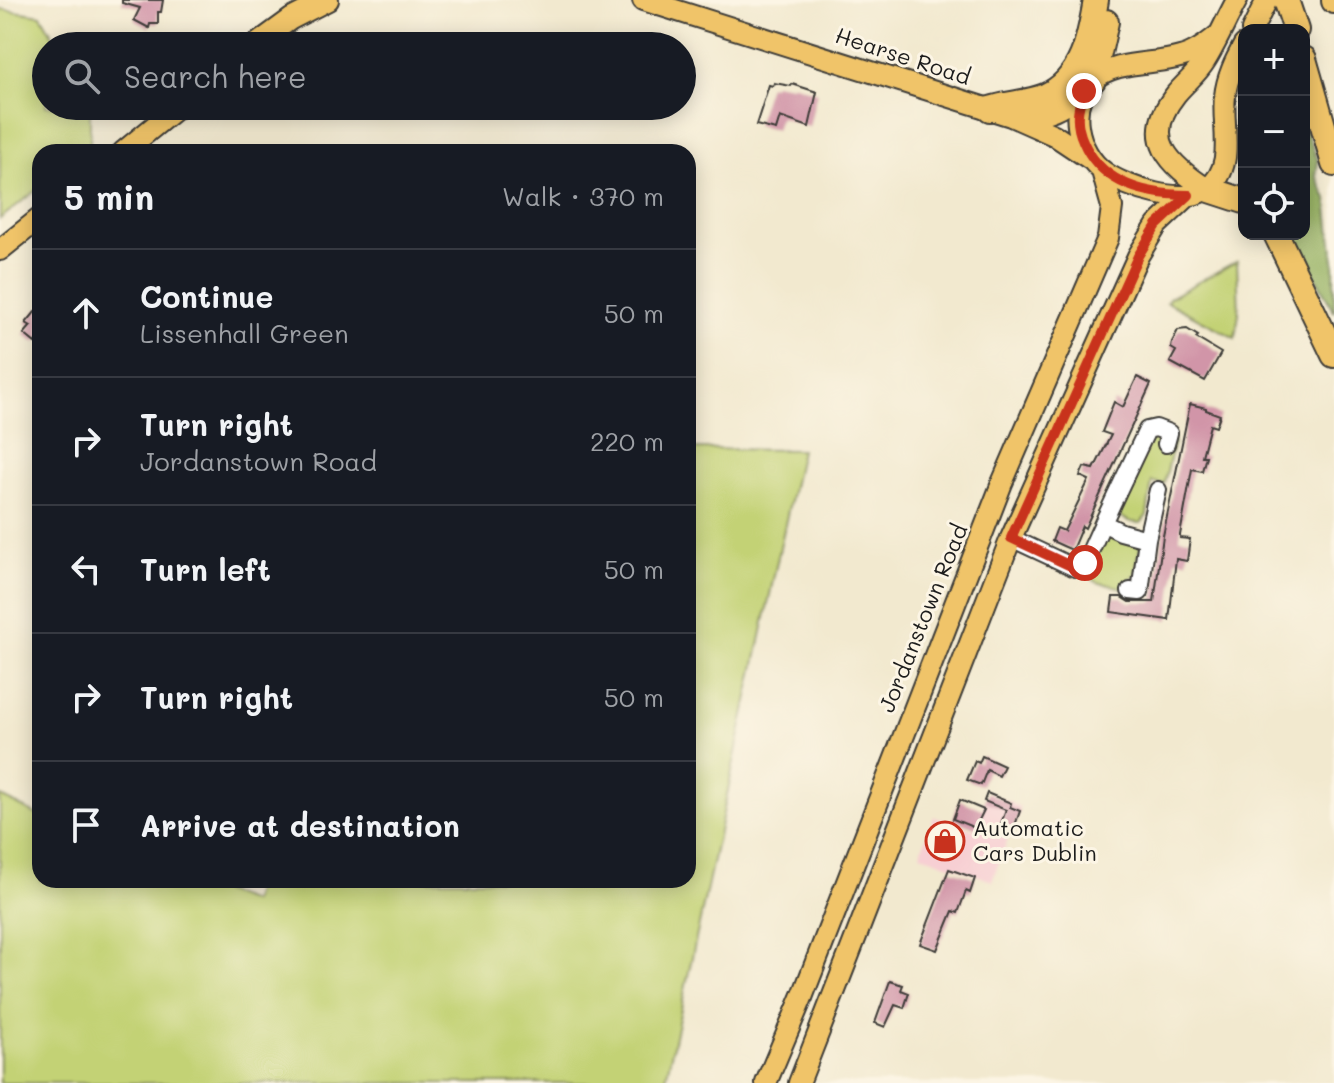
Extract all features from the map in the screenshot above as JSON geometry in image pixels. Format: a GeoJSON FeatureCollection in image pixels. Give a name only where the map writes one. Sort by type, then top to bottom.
{"type":"FeatureCollection","features":[{"type":"Feature","properties":{"kind":"highway"},"geometry":{"type":"LineString","coordinates":[[1001,112],[1043,97],[1065,83],[1081,59],[1096,0]]}},
{"type":"Feature","properties":{"kind":"highway"},"geometry":{"type":"LineString","coordinates":[[1089,86],[1105,32],[1108,0]]}},
{"type":"Feature","properties":{"kind":"highway"},"geometry":{"type":"LineString","coordinates":[[1286,0],[1294,24]]}},
{"type":"Feature","properties":{"kind":"highway"},"geometry":{"type":"LineString","coordinates":[[1310,80],[1334,164]]}},
{"type":"Feature","properties":{"kind":"highway"},"geometry":{"type":"LineString","coordinates":[[1198,192],[1238,200]]}},
{"type":"Feature","properties":{"kind":"highway"},"geometry":{"type":"LineString","coordinates":[[1279,240],[1334,355]]}},
{"type":"Feature","properties":{"kind":"main road"},"geometry":{"type":"LineString","coordinates":[[273,32],[328,0]]}},
{"type":"Feature","properties":{"kind":"main road","name":"Hearse Road"},"geometry":{"type":"LineString","coordinates":[[643,0],[1001,112],[1054,135],[1122,182],[1148,192],[1198,192]]}},
{"type":"Feature","properties":{"kind":"main road"},"geometry":{"type":"LineString","coordinates":[[1198,192],[1172,163],[1163,147],[1160,132],[1167,107],[1204,61],[1237,0]]}},
{"type":"Feature","properties":{"kind":"main road"},"geometry":{"type":"LineString","coordinates":[[1255,24],[1267,0]]}},
{"type":"Feature","properties":{"kind":"main road","name":"Hearse Road"},"geometry":{"type":"LineString","coordinates":[[1001,112],[1044,115],[1063,108],[1089,86],[1118,68],[1185,56],[1217,36]]}},
{"type":"Feature","properties":{"kind":"main road"},"geometry":{"type":"LineString","coordinates":[[799,1083],[1011,538],[1138,256],[1157,225],[1217,178],[1224,162],[1224,99],[1238,57]]}},
{"type":"Feature","properties":{"kind":"main road","name":"Jordanstown Road"},"geometry":{"type":"LineString","coordinates":[[766,1083],[1002,483],[1108,238],[1112,207],[1098,166],[1078,129],[1078,108],[1089,86]]}},
{"type":"Feature","properties":{"kind":"main road"},"geometry":{"type":"LineString","coordinates":[[133,144],[162,120]]}},
{"type":"Feature","properties":{"kind":"main road"},"geometry":{"type":"LineString","coordinates":[[0,250],[32,224]]}},
{"type":"Feature","properties":{"kind":"street"},"geometry":{"type":"LineString","coordinates":[[1011,538],[1075,568],[1085,563],[1147,430],[1156,428],[1169,433],[1166,444]]}},
{"type":"Feature","properties":{"kind":"street"},"geometry":{"type":"LineString","coordinates":[[1130,591],[1140,592],[1158,490]]}},
{"type":"Feature","properties":{"kind":"street"},"geometry":{"type":"LineString","coordinates":[[1103,523],[1147,539]]}},
{"type":"Feature","properties":{"kind":"shaded area"},"geometry":{"type":"Polygon","coordinates":[[[988,792],[1020,807],[992,881],[920,854],[934,816],[974,830],[988,792]]]}},
{"type":"Feature","properties":{"kind":"green space"},"geometry":{"type":"Polygon","coordinates":[[[0,9],[41,15],[51,32],[32,32],[32,120],[90,120],[90,144],[32,144],[32,193],[0,219],[0,9]]]}},
{"type":"Feature","properties":{"kind":"green space"},"geometry":{"type":"Polygon","coordinates":[[[1310,141],[1318,161],[1316,176],[1327,199],[1334,262],[1334,312],[1296,240],[1310,240],[1310,141]]]}},
{"type":"Feature","properties":{"kind":"green space"},"geometry":{"type":"Polygon","coordinates":[[[1237,261],[1239,314],[1235,338],[1167,302],[1169,298],[1237,261]]]}},
{"type":"Feature","properties":{"kind":"green space"},"geometry":{"type":"Polygon","coordinates":[[[1151,433],[1174,442],[1164,484],[1152,482],[1147,515],[1141,523],[1134,522],[1124,519],[1117,511],[1151,433]]]}},
{"type":"Feature","properties":{"kind":"green space"},"geometry":{"type":"Polygon","coordinates":[[[696,449],[801,450],[665,1083],[0,1083],[0,796],[32,812],[32,888],[213,888],[252,902],[256,888],[696,888],[696,449]]]}},
{"type":"Feature","properties":{"kind":"green space"},"geometry":{"type":"Polygon","coordinates":[[[1110,534],[1141,542],[1135,577],[1124,588],[1096,582],[1085,572],[1110,534]]]}},
{"type":"Feature","properties":{"kind":"building"},"geometry":{"type":"Polygon","coordinates":[[[122,0],[163,0],[161,12],[158,12],[158,24],[150,24],[149,28],[134,20],[140,8],[122,3],[122,0]]]}},
{"type":"Feature","properties":{"kind":"building"},"geometry":{"type":"Polygon","coordinates":[[[774,83],[792,84],[817,92],[809,127],[780,117],[776,130],[756,125],[769,85],[773,86],[774,83]]]}},
{"type":"Feature","properties":{"kind":"building"},"geometry":{"type":"Polygon","coordinates":[[[32,316],[32,341],[24,334],[31,326],[26,323],[32,316]]]}},
{"type":"Feature","properties":{"kind":"building"},"geometry":{"type":"Polygon","coordinates":[[[1187,329],[1221,353],[1205,381],[1170,362],[1176,351],[1171,348],[1178,330],[1187,329]]]}},
{"type":"Feature","properties":{"kind":"building"},"geometry":{"type":"Polygon","coordinates":[[[1137,377],[1151,384],[1072,550],[1052,541],[1057,528],[1064,531],[1089,480],[1080,476],[1084,467],[1094,469],[1111,435],[1102,432],[1114,402],[1123,407],[1137,377]]]}},
{"type":"Feature","properties":{"kind":"building"},"geometry":{"type":"Polygon","coordinates":[[[1190,404],[1220,415],[1216,427],[1210,425],[1202,456],[1206,456],[1202,471],[1192,469],[1180,535],[1180,538],[1190,539],[1187,561],[1176,559],[1169,620],[1111,612],[1113,597],[1129,602],[1154,602],[1163,536],[1190,404]]]}},
{"type":"Feature","properties":{"kind":"building"},"geometry":{"type":"Polygon","coordinates":[[[982,756],[1004,766],[999,776],[987,770],[981,785],[967,780],[975,761],[979,763],[982,756]]]}},
{"type":"Feature","properties":{"kind":"building"},"geometry":{"type":"Polygon","coordinates":[[[987,793],[1011,803],[1010,807],[1020,811],[1012,834],[999,829],[1006,810],[984,801],[987,793]]]}},
{"type":"Feature","properties":{"kind":"building"},"geometry":{"type":"Polygon","coordinates":[[[960,800],[984,810],[975,828],[953,819],[960,800]]]}},
{"type":"Feature","properties":{"kind":"building"},"geometry":{"type":"Polygon","coordinates":[[[949,869],[975,878],[970,893],[966,891],[958,913],[953,911],[937,950],[920,944],[949,869]]]}},
{"type":"Feature","properties":{"kind":"building"},"geometry":{"type":"Polygon","coordinates":[[[890,981],[903,985],[901,990],[909,993],[904,1008],[895,1005],[885,1027],[875,1023],[890,981]]]}},
{"type":"Feature","properties":{"kind":"place","name":"Automatic Cars Dublin"},"geometry":{"type":"Point","coordinates":[945,841]}},
{"type":"Feature","properties":{"kind":"route"},"geometry":{"type":"LineString","coordinates":[[1084,91],[1078,108],[1078,129],[1093,161],[1102,171],[1148,192],[1189,195],[1157,225],[1138,256],[1011,538],[1075,568],[1085,563]]}}]}
